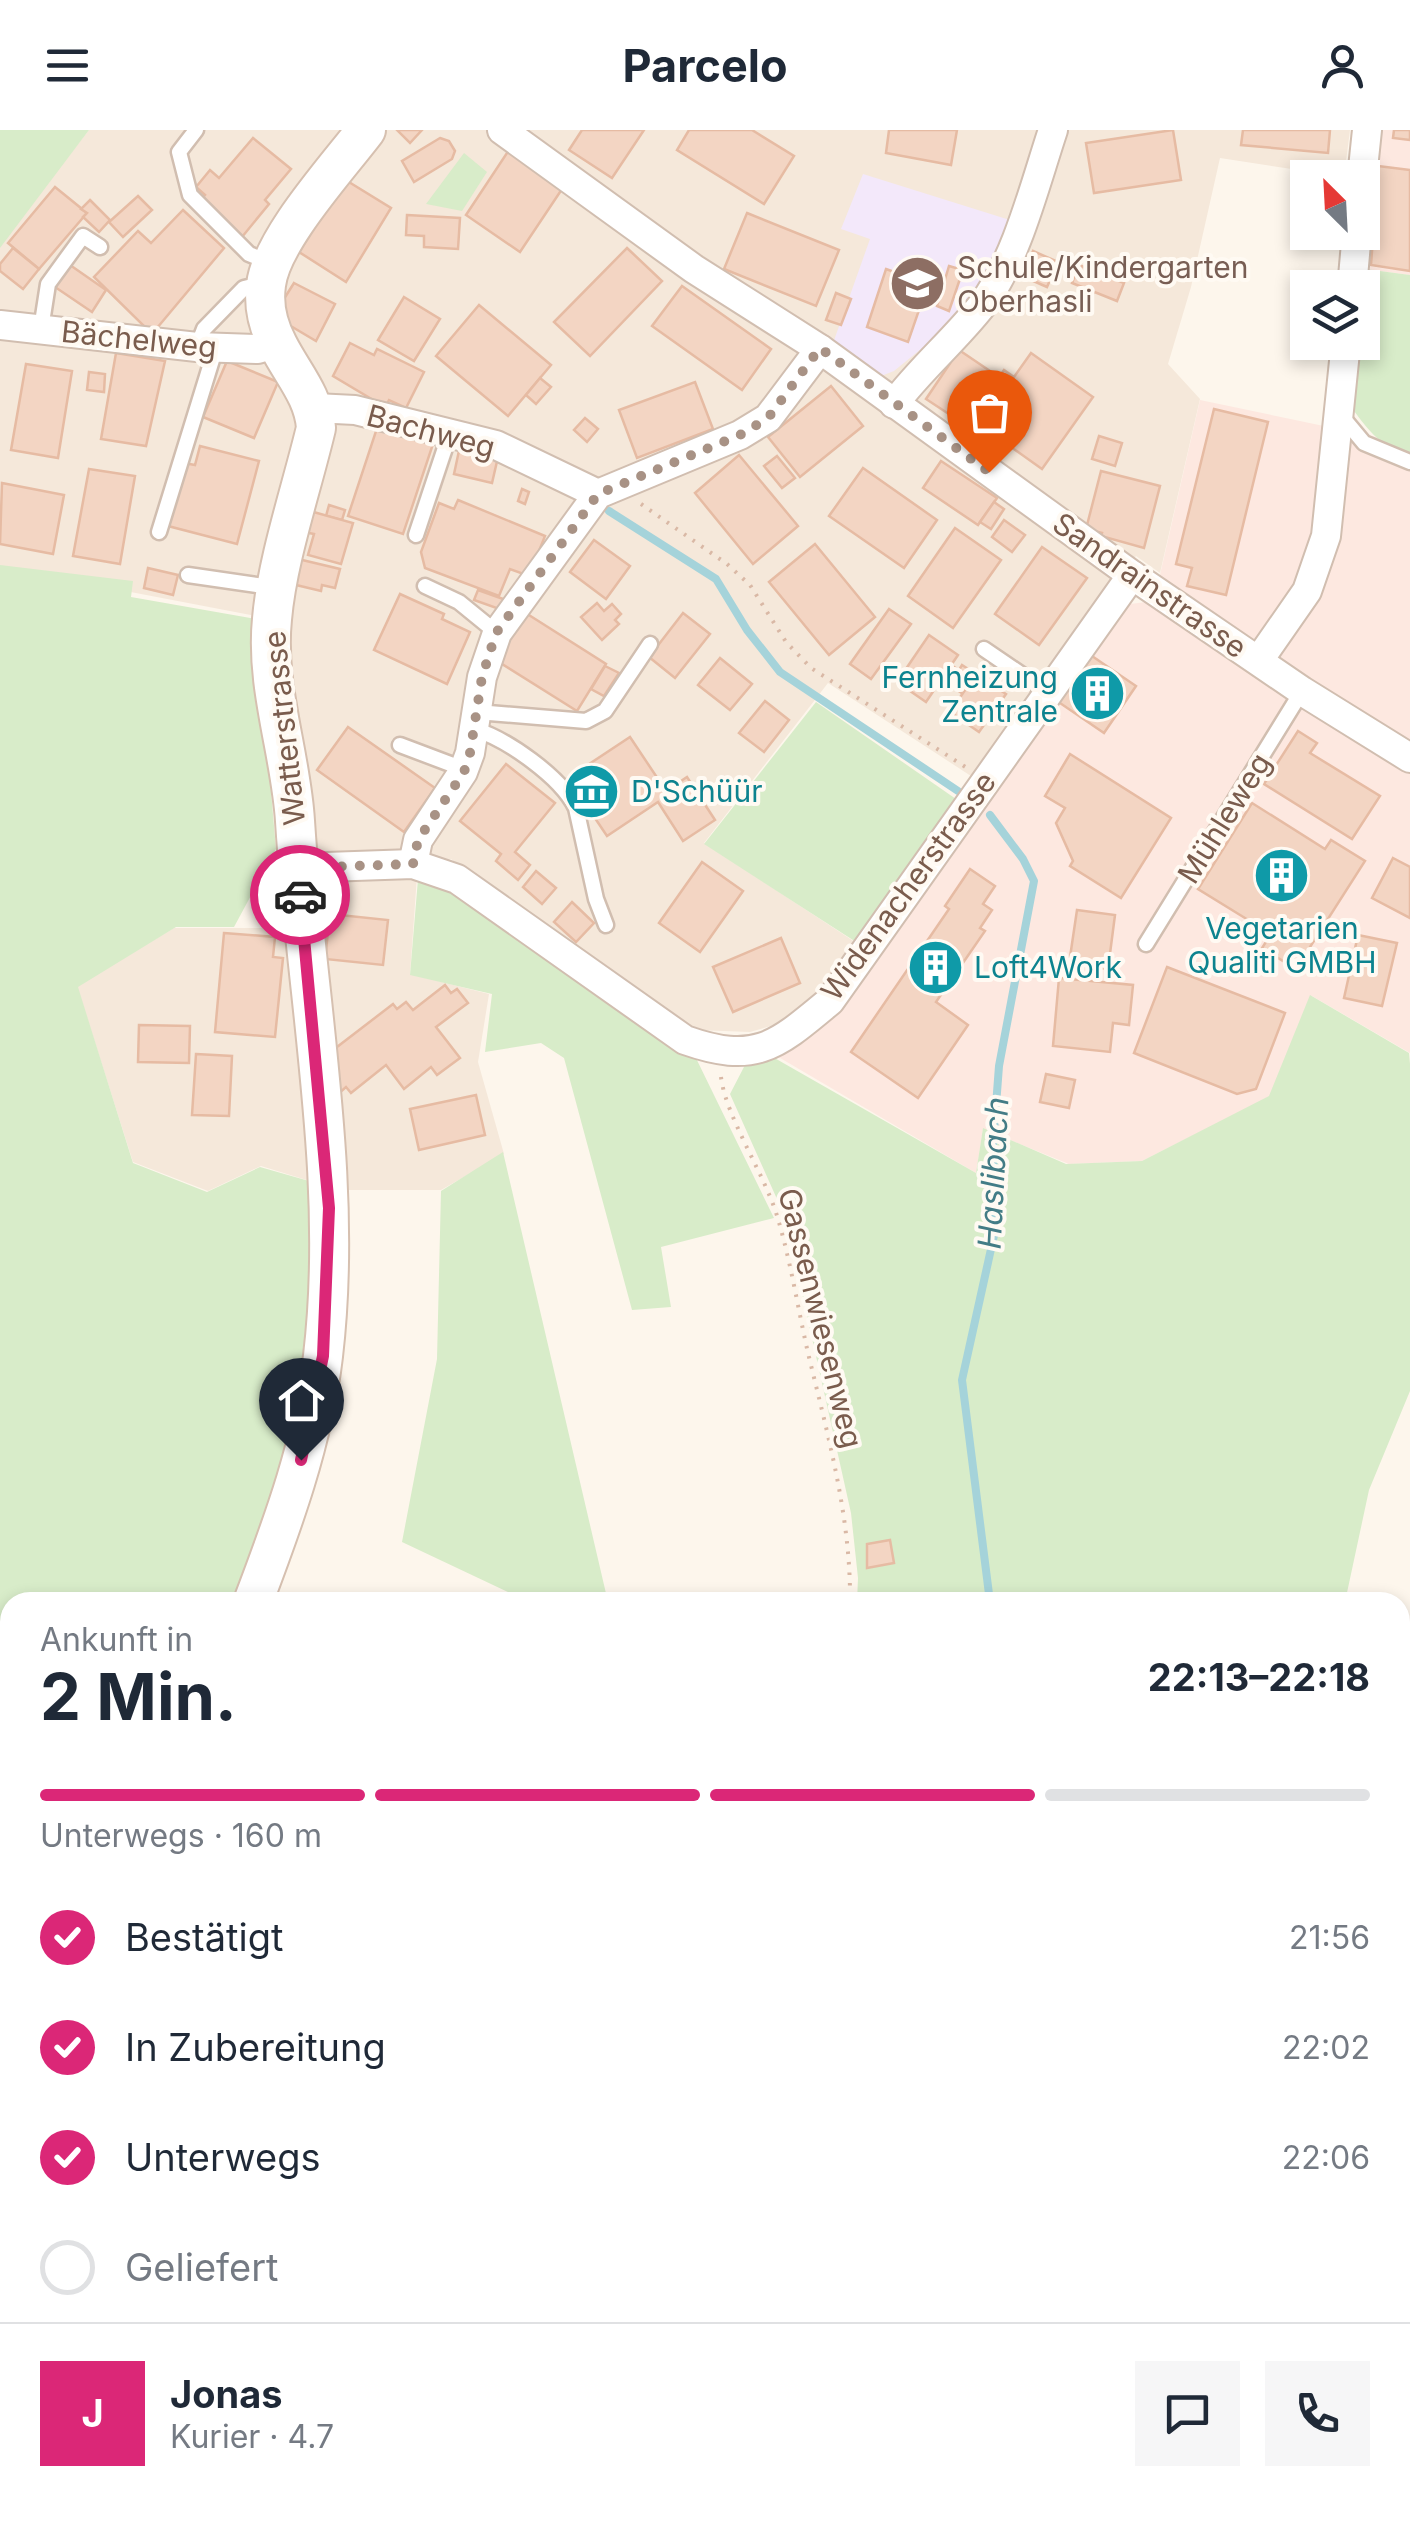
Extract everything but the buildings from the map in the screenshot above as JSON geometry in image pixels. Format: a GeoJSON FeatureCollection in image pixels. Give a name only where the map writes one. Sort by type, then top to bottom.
{"type":"FeatureCollection","features":[{"type":"Feature","properties":{"kind":"street"},"geometry":{"type":"LineString","coordinates":[[315,408],[277,343],[265,312],[269,273],[294,226],[366,130]]}},
{"type":"Feature","properties":{"kind":"street","name":"Sandrainstrasse"},"geometry":{"type":"LineString","coordinates":[[502,130],[694,269],[820,348],[1132,575],[1302,691],[1410,758]]}},
{"type":"Feature","properties":{"kind":"street"},"geometry":{"type":"LineString","coordinates":[[894,404],[983,304],[1002,272],[1053,130]]}},
{"type":"Feature","properties":{"kind":"street"},"geometry":{"type":"LineString","coordinates":[[1364,160],[1367,130]]}},
{"type":"Feature","properties":{"kind":"street","name":"Bächelweg"},"geometry":{"type":"LineString","coordinates":[[0,324],[206,347],[258,349],[277,343]]}},
{"type":"Feature","properties":{"kind":"street"},"geometry":{"type":"LineString","coordinates":[[413,864],[418,840],[464,772],[482,677],[496,633],[608,489],[740,435],[768,418],[820,348]]}},
{"type":"Feature","properties":{"kind":"street"},"geometry":{"type":"LineString","coordinates":[[1259,660],[1308,591],[1326,536],[1344,360]]}},
{"type":"Feature","properties":{"kind":"street","name":"Bachweg"},"geometry":{"type":"LineString","coordinates":[[315,408],[354,410],[496,445],[608,489]]}},
{"type":"Feature","properties":{"kind":"street","name":"Watterstrasse"},"geometry":{"type":"LineString","coordinates":[[258,1592],[294,1494],[323,1356],[329,1208],[295,816],[274,681],[272,618],[316,428],[315,408]]}},
{"type":"Feature","properties":{"kind":"street","name":"Widenacherstrasse"},"geometry":{"type":"LineString","coordinates":[[718,1052],[757,1051],[790,1034],[830,1001],[1132,575]]}},
{"type":"Feature","properties":{"kind":"street"},"geometry":{"type":"LineString","coordinates":[[297,868],[413,864],[456,879],[686,1040],[718,1052]]}},
{"type":"Feature","properties":{"kind":"lane"},"geometry":{"type":"LineString","coordinates":[[159,532],[206,347],[204,329],[244,288],[269,273],[190,195],[179,152],[196,130]]}},
{"type":"Feature","properties":{"kind":"lane"},"geometry":{"type":"LineString","coordinates":[[42,329],[48,284],[84,236],[100,247]]}},
{"type":"Feature","properties":{"kind":"lane"},"geometry":{"type":"LineString","coordinates":[[1339,413],[1364,443],[1410,462]]}},
{"type":"Feature","properties":{"kind":"lane"},"geometry":{"type":"LineString","coordinates":[[416,535],[450,433]]}},
{"type":"Feature","properties":{"kind":"lane"},"geometry":{"type":"LineString","coordinates":[[188,575],[277,588]]}},
{"type":"Feature","properties":{"kind":"lane"},"geometry":{"type":"LineString","coordinates":[[424,586],[459,602],[496,633]]}},
{"type":"Feature","properties":{"kind":"lane"},"geometry":{"type":"LineString","coordinates":[[476,721],[596,718],[605,711],[650,644]]}},
{"type":"Feature","properties":{"kind":"lane"},"geometry":{"type":"LineString","coordinates":[[984,649],[1047,692]]}},
{"type":"Feature","properties":{"kind":"lane","name":"Mühleweg"},"geometry":{"type":"LineString","coordinates":[[1146,944],[1302,691]]}},
{"type":"Feature","properties":{"kind":"lane"},"geometry":{"type":"LineString","coordinates":[[476,721],[569,794],[606,926]]}},
{"type":"Feature","properties":{"kind":"lane"},"geometry":{"type":"LineString","coordinates":[[400,746],[464,772]]}},
{"type":"Feature","properties":{"kind":"path"},"geometry":{"type":"LineString","coordinates":[[608,489],[647,510],[727,564],[750,585],[786,642],[811,668],[963,767],[988,774]]}},
{"type":"Feature","properties":{"kind":"path","name":"Gassenwiesenweg"},"geometry":{"type":"LineString","coordinates":[[718,1052],[723,1093],[778,1217],[843,1508],[850,1592]]}},
{"type":"Feature","properties":{"kind":"shaded area"},"geometry":{"type":"Polygon","coordinates":[[[89,130],[1350,130],[1346,160],[1290,160],[1290,169],[1220,158],[1191,287],[1168,364],[1200,399],[1160,573],[1136,556],[971,776],[828,683],[704,843],[855,942],[824,989],[785,1022],[750,1032],[697,1030],[579,961],[451,859],[417,876],[410,974],[489,994],[478,1062],[504,1154],[441,1190],[339,1190],[261,1166],[208,1191],[133,1162],[77,986],[174,928],[302,928],[272,619],[0,567],[0,244],[89,130]]]}},
{"type":"Feature","properties":{"kind":"shaded area"},"geometry":{"type":"Polygon","coordinates":[[[1376,130],[1410,130],[1410,275],[1365,269],[1367,250],[1380,250],[1380,160],[1374,160],[1376,130]]]}},
{"type":"Feature","properties":{"kind":"shaded area","name":"Schule/Kindergarten Oberhasli"},"geometry":{"type":"Polygon","coordinates":[[[863,174],[1013,221],[991,271],[953,323],[894,371],[881,376],[867,371],[832,346],[870,239],[841,229],[863,174]]]}},
{"type":"Feature","properties":{"kind":"shaded area"},"geometry":{"type":"Polygon","coordinates":[[[1200,400],[1410,444],[1410,1053],[1312,996],[1270,1097],[1142,1161],[1069,1164],[983,1129],[976,1173],[775,1055],[826,1024],[1122,605],[1154,601],[1200,400]]]}},
{"type":"Feature","properties":{"kind":"green space"},"geometry":{"type":"Polygon","coordinates":[[[0,130],[89,130],[0,248],[0,130]]]}},
{"type":"Feature","properties":{"kind":"green space"},"geometry":{"type":"Polygon","coordinates":[[[464,153],[487,172],[462,211],[426,204],[464,153]]]}},
{"type":"Feature","properties":{"kind":"green space"},"geometry":{"type":"Polygon","coordinates":[[[1380,271],[1410,275],[1410,453],[1382,442],[1348,403],[1354,360],[1380,360],[1380,271]]]}},
{"type":"Feature","properties":{"kind":"green space"},"geometry":{"type":"Polygon","coordinates":[[[0,565],[133,581],[131,597],[256,619],[276,849],[234,927],[176,927],[78,987],[133,1163],[207,1192],[260,1167],[309,1181],[312,1268],[307,1337],[294,1414],[240,1592],[0,1592],[0,565]]]}},
{"type":"Feature","properties":{"kind":"green space"},"geometry":{"type":"Polygon","coordinates":[[[816,702],[956,799],[856,942],[704,844],[816,702]]]}},
{"type":"Feature","properties":{"kind":"green space"},"geometry":{"type":"Polygon","coordinates":[[[418,879],[455,889],[693,1052],[774,1218],[661,1247],[671,1307],[632,1310],[564,1058],[541,1043],[485,1052],[492,994],[410,975],[418,879]]]}},
{"type":"Feature","properties":{"kind":"green space"},"geometry":{"type":"Polygon","coordinates":[[[1310,995],[1409,1053],[1410,1391],[1369,1490],[1347,1592],[857,1592],[851,1513],[785,1217],[730,1094],[745,1065],[771,1056],[976,1173],[983,1128],[1066,1164],[1142,1161],[1269,1096],[1310,995]]]}},
{"type":"Feature","properties":{"kind":"green space"},"geometry":{"type":"Polygon","coordinates":[[[503,1152],[606,1592],[508,1592],[402,1542],[437,1359],[441,1191],[503,1152]]]}},
{"type":"Feature","properties":{"kind":"waterway","name":"Haslibach"},"geometry":{"type":"LineString","coordinates":[[609,511],[716,579],[747,630],[780,672],[958,791]]}},
{"type":"Feature","properties":{"kind":"waterway","name":"Haslibach"},"geometry":{"type":"LineString","coordinates":[[989,1592],[962,1380],[995,1231],[993,1145],[999,1066],[1034,881],[1023,859],[990,815]]}},
{"type":"Feature","properties":{"kind":"way so far"},"geometry":{"type":"LineString","coordinates":[[300,895],[297,868],[413,864],[418,840],[464,772],[482,677],[496,633],[598,494],[740,435],[768,418],[820,348],[989,472]]}},
{"type":"Feature","properties":{"kind":"place","name":"Schule/Kindergarten Oberhasli"},"geometry":{"type":"Point","coordinates":[918,284]}},
{"type":"Feature","properties":{"kind":"place","name":"Fernheizung Zentrale"},"geometry":{"type":"Point","coordinates":[1097,694]}},
{"type":"Feature","properties":{"kind":"place","name":"D'Schüür"},"geometry":{"type":"Point","coordinates":[592,791]}},
{"type":"Feature","properties":{"kind":"place","name":"Vegetarien Qualiti GMBH"},"geometry":{"type":"Point","coordinates":[1282,875]}},
{"type":"Feature","properties":{"kind":"place","name":"Loft4Work"},"geometry":{"type":"Point","coordinates":[935,967]}},
{"type":"Feature","properties":{"kind":"route"},"geometry":{"type":"LineString","coordinates":[[300,895],[329,1208],[323,1356],[301,1460]]}}]}
